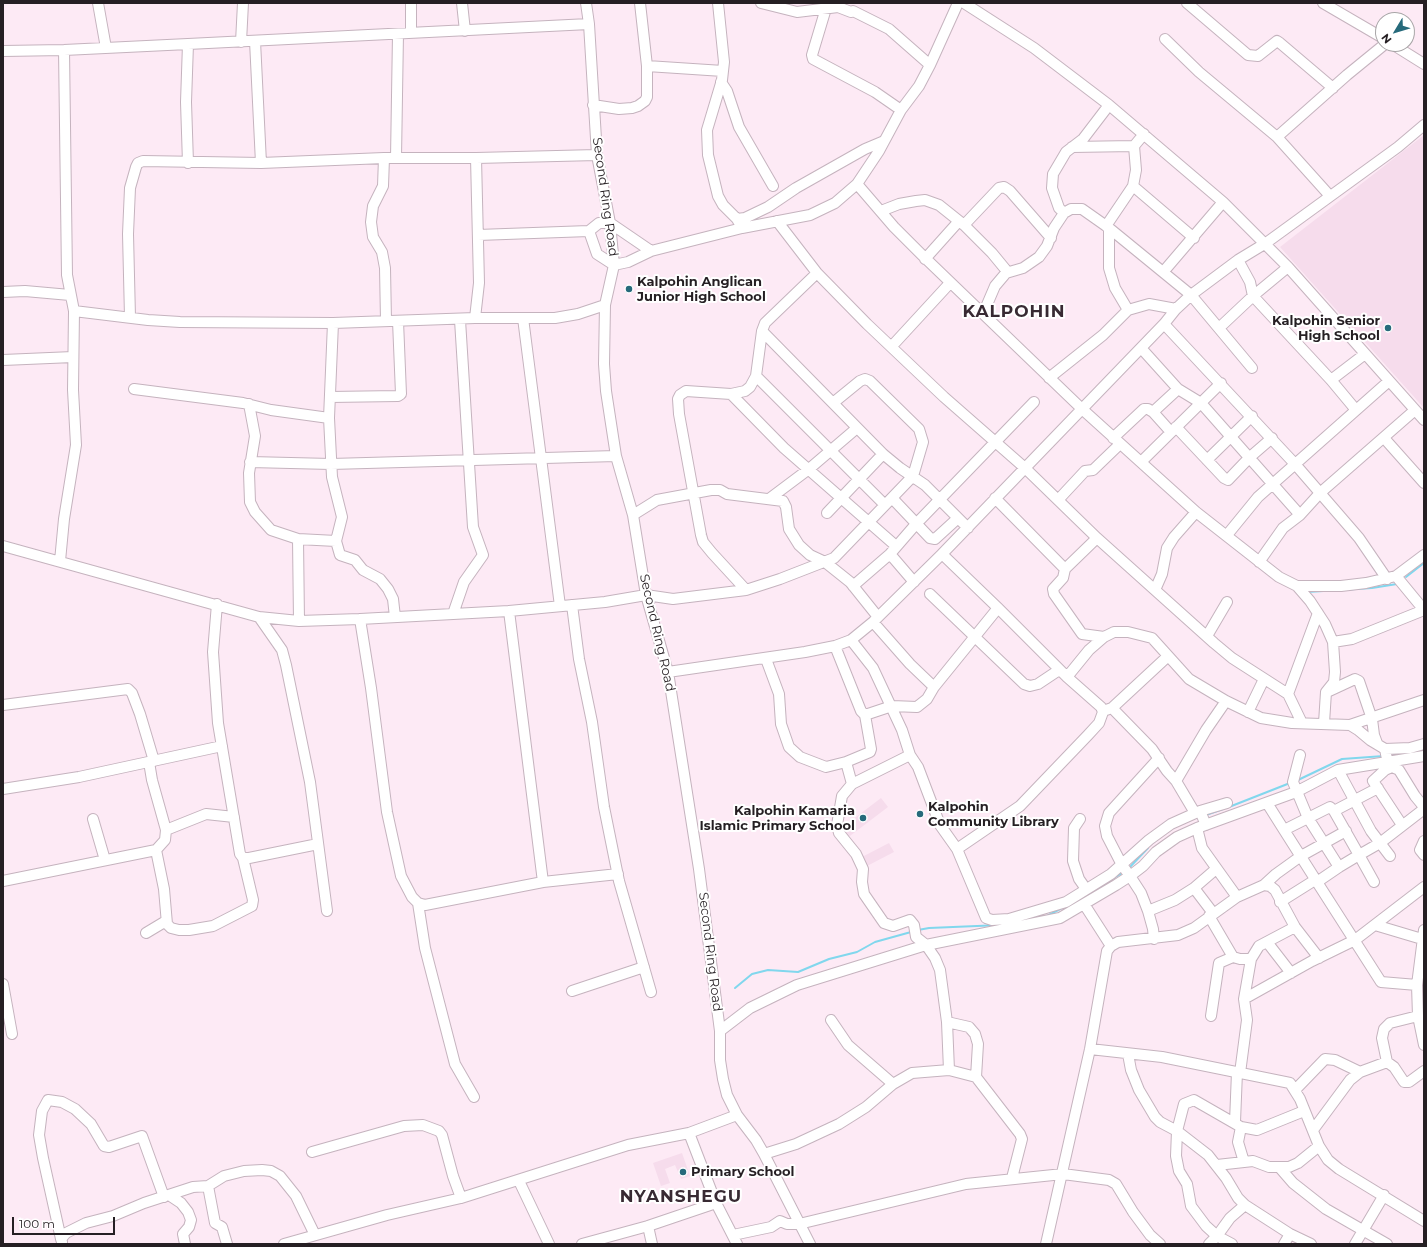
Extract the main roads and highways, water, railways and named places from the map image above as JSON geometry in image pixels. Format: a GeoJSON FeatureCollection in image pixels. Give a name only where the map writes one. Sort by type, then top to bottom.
{"type":"FeatureCollection","features":[{"type":"Feature","properties":{"kind":"waterway"},"geometry":{"type":"LineString","coordinates":[[1406,577],[1424,563]]}},
{"type":"Feature","properties":{"kind":"waterway"},"geometry":{"type":"LineString","coordinates":[[1307,592],[1372,588],[1397,584]]}},
{"type":"Feature","properties":{"kind":"waterway"},"geometry":{"type":"LineString","coordinates":[[1391,756],[1410,753]]}},
{"type":"Feature","properties":{"kind":"waterway"},"geometry":{"type":"LineString","coordinates":[[1298,780],[1342,759],[1384,756]]}},
{"type":"Feature","properties":{"kind":"waterway"},"geometry":{"type":"LineString","coordinates":[[1229,807],[1290,783]]}},
{"type":"Feature","properties":{"kind":"waterway"},"geometry":{"type":"LineString","coordinates":[[1206,815],[1223,809]]}},
{"type":"Feature","properties":{"kind":"waterway"},"geometry":{"type":"LineString","coordinates":[[1129,868],[1148,848]]}},
{"type":"Feature","properties":{"kind":"waterway"},"geometry":{"type":"LineString","coordinates":[[1107,882],[1124,872]]}},
{"type":"Feature","properties":{"kind":"waterway"},"geometry":{"type":"LineString","coordinates":[[1047,916],[1062,908]]}},
{"type":"Feature","properties":{"kind":"waterway"},"geometry":{"type":"LineString","coordinates":[[918,930],[929,928],[1001,925]]}},
{"type":"Feature","properties":{"kind":"waterway"},"geometry":{"type":"LineString","coordinates":[[735,988],[752,974],[768,970],[798,972],[829,959],[857,952],[875,942],[911,932]]}},
{"type":"Feature","properties":{"kind":"place","name":"Kalpohin Anglican Junior High School"},"geometry":{"type":"Point","coordinates":[629,289]}},
{"type":"Feature","properties":{"kind":"place","name":"Kalpohin Senior High School"},"geometry":{"type":"Point","coordinates":[1388,328]}},
{"type":"Feature","properties":{"kind":"place","name":"Kalpohin Community Library"},"geometry":{"type":"Point","coordinates":[920,814]}},
{"type":"Feature","properties":{"kind":"place","name":"Kalpohin Kamaria Islamic Primary School"},"geometry":{"type":"Point","coordinates":[863,818]}},
{"type":"Feature","properties":{"kind":"place","name":"Primary School"},"geometry":{"type":"Point","coordinates":[683,1172]}},
{"type":"Feature","properties":{"kind":"district","name":"KALPOHIN"},"geometry":{"type":"Point","coordinates":[1014,312]}},
{"type":"Feature","properties":{"kind":"district","name":"NYANSHEGU"},"geometry":{"type":"Point","coordinates":[681,1197]}}]}
